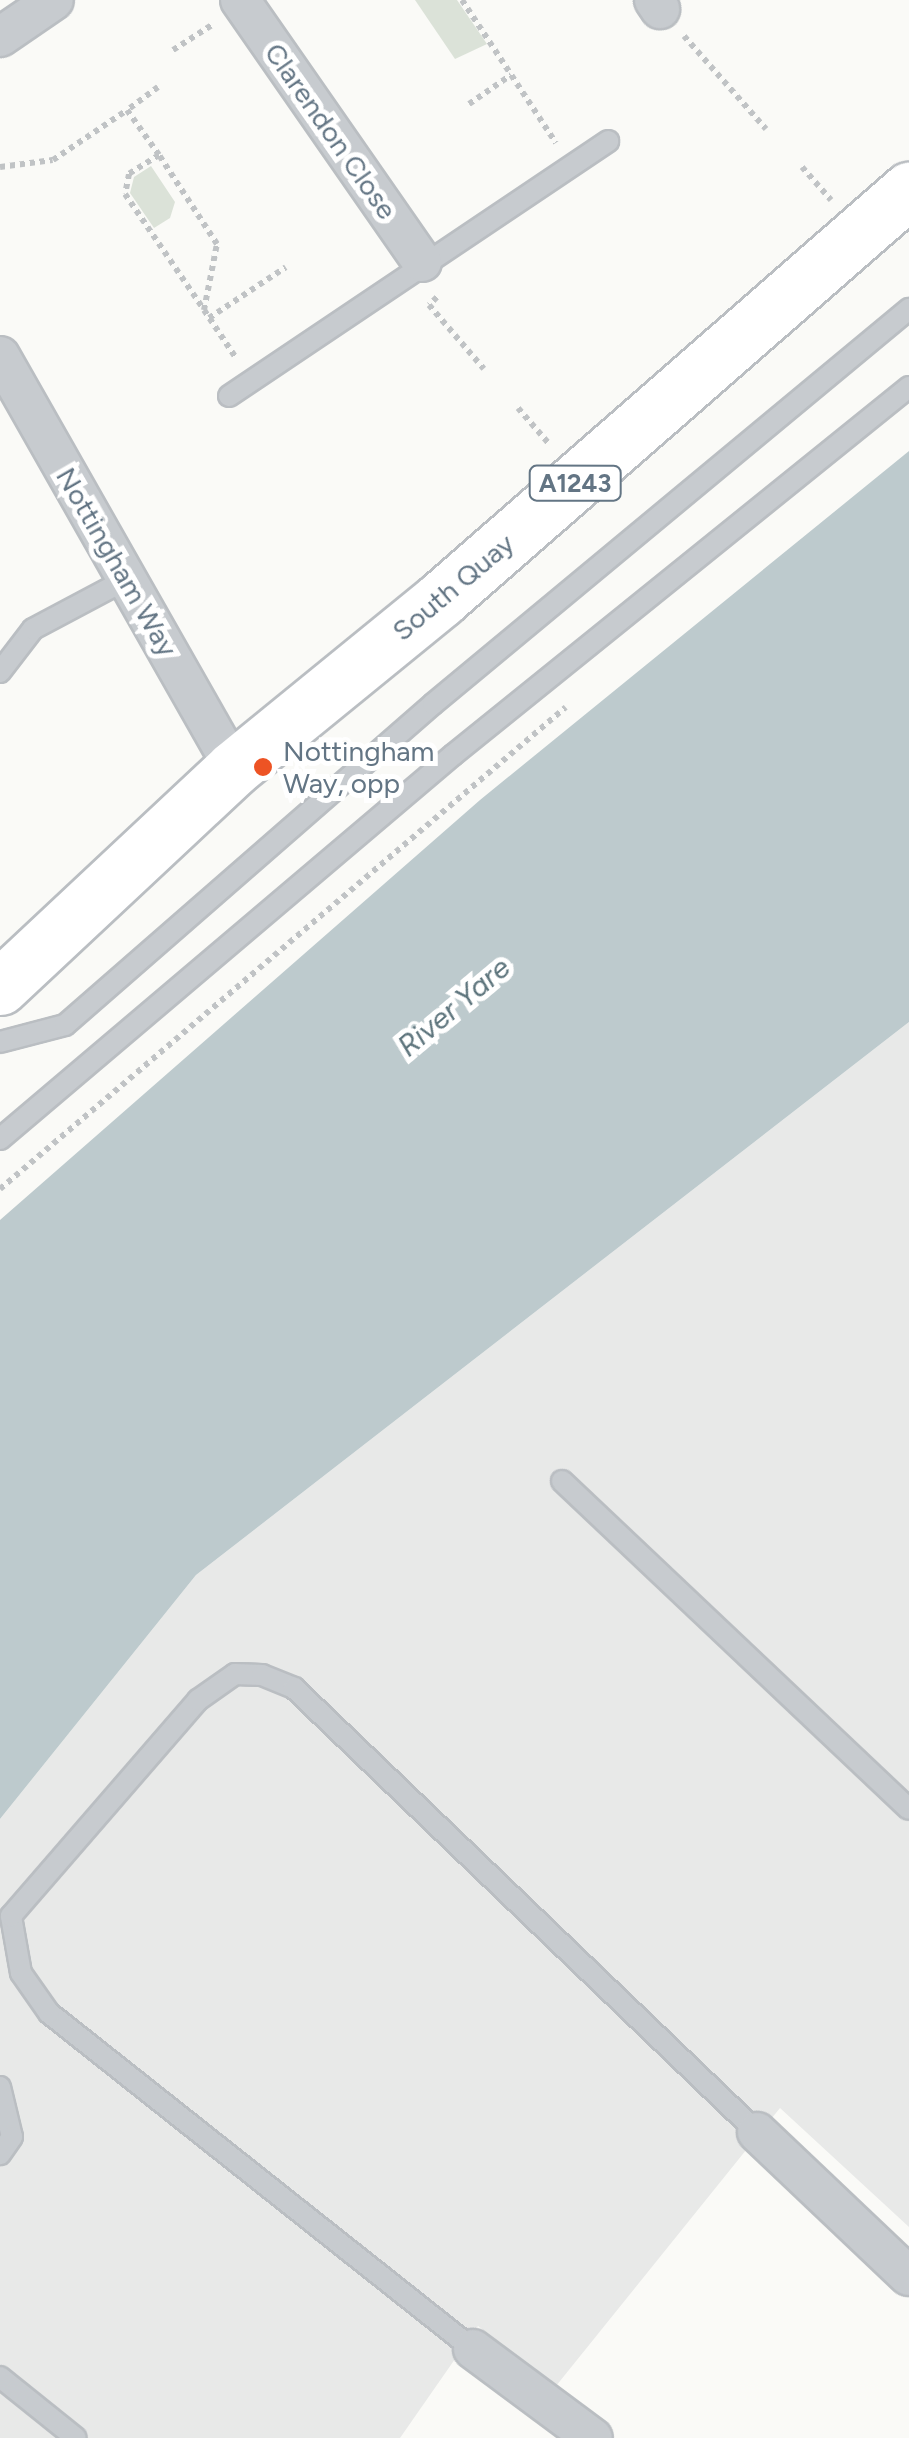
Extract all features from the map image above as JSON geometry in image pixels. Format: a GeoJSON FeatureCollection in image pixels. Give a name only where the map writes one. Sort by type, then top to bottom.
{"type":"FeatureCollection","features":[{"type":"Feature","properties":{"kind":"main road","name":"South Quay"},"geometry":{"type":"LineString","coordinates":[[0,987],[234,768],[455,586],[909,190]]}},
{"type":"Feature","properties":{"kind":"street"},"geometry":{"type":"LineString","coordinates":[[0,36],[54,0]]}},
{"type":"Feature","properties":{"kind":"street","name":"Clarendon Close"},"geometry":{"type":"LineString","coordinates":[[240,0],[422,262]]}},
{"type":"Feature","properties":{"kind":"street","name":"Nottingham Way"},"geometry":{"type":"LineString","coordinates":[[0,356],[234,768]]}},
{"type":"Feature","properties":{"kind":"street"},"geometry":{"type":"LineString","coordinates":[[757,2132],[909,2276]]}},
{"type":"Feature","properties":{"kind":"street"},"geometry":{"type":"LineString","coordinates":[[473,2349],[593,2438]]}},
{"type":"Feature","properties":{"kind":"lane"},"geometry":{"type":"LineString","coordinates":[[229,396],[422,262],[608,141]]}},
{"type":"Feature","properties":{"kind":"lane"},"geometry":{"type":"LineString","coordinates":[[0,1042],[52,1034],[64,1025],[433,704],[909,309]]}},
{"type":"Feature","properties":{"kind":"lane"},"geometry":{"type":"LineString","coordinates":[[0,1140],[454,755],[909,387]]}},
{"type":"Feature","properties":{"kind":"lane"},"geometry":{"type":"LineString","coordinates":[[0,672],[33,629],[127,579]]}},
{"type":"Feature","properties":{"kind":"lane"},"geometry":{"type":"LineString","coordinates":[[562,1481],[909,1809]]}},
{"type":"Feature","properties":{"kind":"lane"},"geometry":{"type":"LineString","coordinates":[[473,2349],[49,2013],[21,1973],[12,1916],[198,1700],[235,1674],[262,1675],[294,1688],[757,2132]]}},
{"type":"Feature","properties":{"kind":"lane"},"geometry":{"type":"LineString","coordinates":[[0,2087],[12,2137],[0,2154]]}},
{"type":"Feature","properties":{"kind":"lane"},"geometry":{"type":"LineString","coordinates":[[0,2377],[76,2438]]}},
{"type":"Feature","properties":{"kind":"path"},"geometry":{"type":"LineString","coordinates":[[462,0],[570,165]]}},
{"type":"Feature","properties":{"kind":"path"},"geometry":{"type":"LineString","coordinates":[[657,4],[766,128]]}},
{"type":"Feature","properties":{"kind":"path"},"geometry":{"type":"LineString","coordinates":[[469,104],[512,75]]}},
{"type":"Feature","properties":{"kind":"path"},"geometry":{"type":"LineString","coordinates":[[0,168],[52,160],[158,87]]}},
{"type":"Feature","properties":{"kind":"path"},"geometry":{"type":"LineString","coordinates":[[127,110],[217,244],[204,310]]}},
{"type":"Feature","properties":{"kind":"path"},"geometry":{"type":"LineString","coordinates":[[159,155],[128,174],[125,194],[251,380]]}},
{"type":"Feature","properties":{"kind":"path"},"geometry":{"type":"LineString","coordinates":[[422,262],[444,290],[429,304],[484,369]]}},
{"type":"Feature","properties":{"kind":"path"},"geometry":{"type":"LineString","coordinates":[[210,318],[286,267]]}},
{"type":"Feature","properties":{"kind":"path"},"geometry":{"type":"LineString","coordinates":[[0,1189],[577,698]]}},
{"type":"Feature","properties":{"kind":"shaded area"},"geometry":{"type":"Polygon","coordinates":[[[415,0],[457,0],[487,44],[455,59],[415,0]]]}},
{"type":"Feature","properties":{"kind":"shaded area"},"geometry":{"type":"Polygon","coordinates":[[[151,166],[175,202],[170,218],[154,228],[130,193],[134,177],[151,166]]]}},
{"type":"Feature","properties":{"kind":"shaded area"},"geometry":{"type":"Polygon","coordinates":[[[909,1022],[909,2227],[780,2108],[556,2386],[478,2326],[400,2438],[0,2438],[0,1819],[196,1575],[909,1022]]]}},
{"type":"Feature","properties":{"kind":"water","name":"River Yare"},"geometry":{"type":"Polygon","coordinates":[[[909,451],[909,1022],[196,1575],[0,1819],[0,1220],[480,800],[909,451]]]}},
{"type":"Feature","properties":{"kind":"place","name":"Nottingham Way, opp"},"geometry":{"type":"Point","coordinates":[263,767]}}]}
